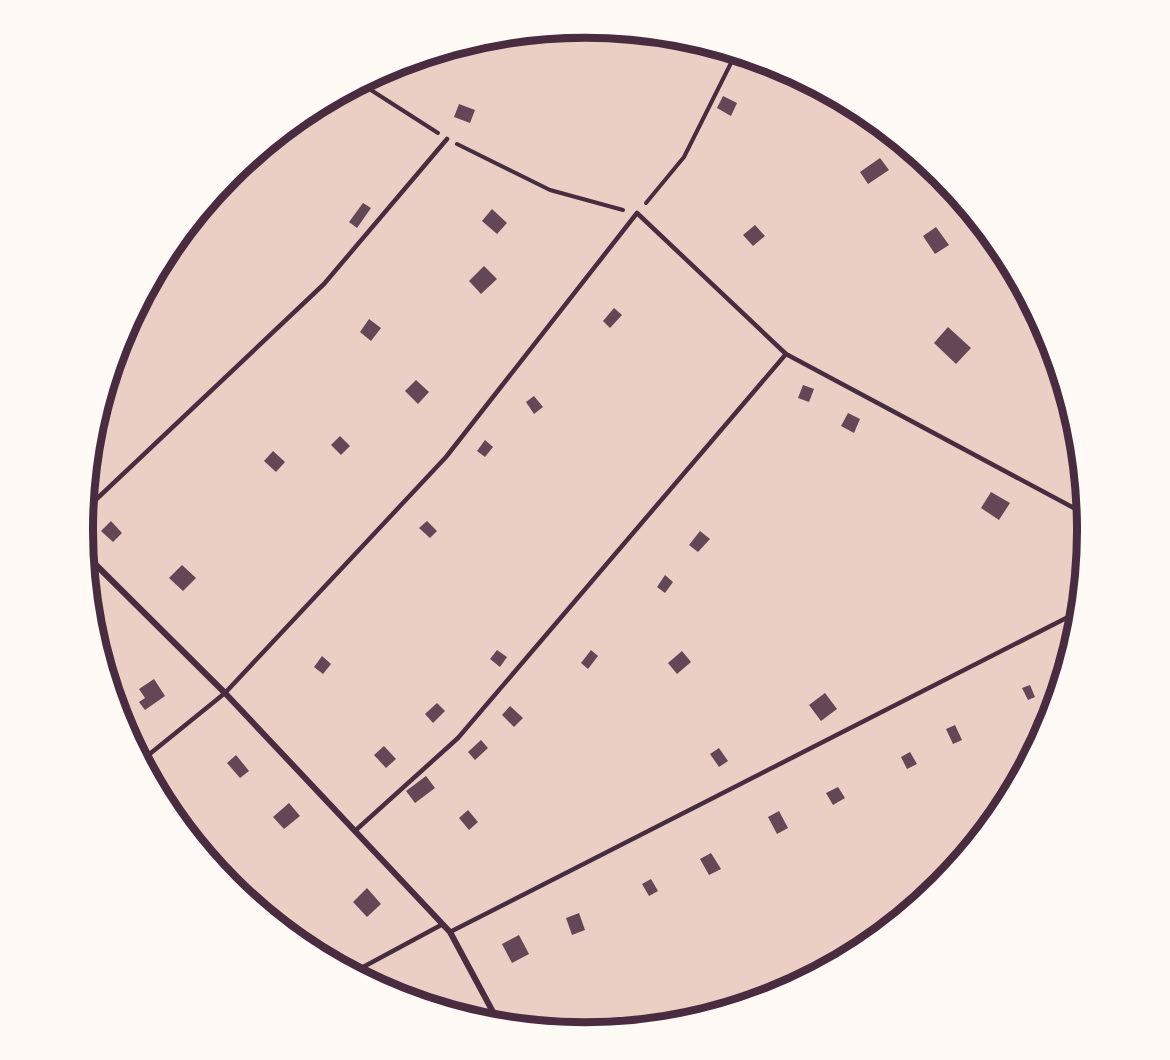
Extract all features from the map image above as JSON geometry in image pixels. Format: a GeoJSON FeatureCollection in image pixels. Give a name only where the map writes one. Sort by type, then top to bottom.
{"type":"FeatureCollection","features":[{"type":"Feature","properties":{"kind":"street"},"geometry":{"type":"LineString","coordinates":[[94,563],[225,693],[443,924],[450,932],[494,1014]]}},
{"type":"Feature","properties":{"kind":"lane"},"geometry":{"type":"LineString","coordinates":[[94,502],[324,284],[447,139]]}},
{"type":"Feature","properties":{"kind":"lane"},"geometry":{"type":"LineString","coordinates":[[147,756],[225,693],[446,457],[637,213],[786,354],[1077,510]]}},
{"type":"Feature","properties":{"kind":"lane"},"geometry":{"type":"LineString","coordinates":[[356,830],[458,738],[786,354]]}},
{"type":"Feature","properties":{"kind":"lane"},"geometry":{"type":"LineString","coordinates":[[450,932],[1070,616]]}},
{"type":"Feature","properties":{"kind":"lane"},"geometry":{"type":"LineString","coordinates":[[360,968],[443,924]]}},
{"type":"Feature","properties":{"kind":"path"},"geometry":{"type":"LineString","coordinates":[[367,88],[447,139],[550,190],[637,213],[684,157],[732,61]]}},
{"type":"Feature","properties":{"kind":"shaded area"},"geometry":{"type":"Polygon","coordinates":[[[553,39],[617,39],[649,42],[712,54],[743,64],[803,88],[831,103],[885,139],[910,160],[955,205],[976,230],[1012,284],[1027,312],[1061,403],[1068,434],[1076,498],[1078,530],[1073,594],[1061,657],[1051,688],[1027,748],[1012,776],[976,830],[955,855],[910,900],[885,921],[831,957],[803,972],[712,1006],[681,1013],[617,1021],[553,1021],[521,1018],[458,1006],[427,996],[367,972],[339,957],[285,921],[260,900],[215,855],[194,830],[158,776],[143,748],[109,657],[102,626],[94,562],[92,530],[97,466],[109,403],[119,372],[143,312],[158,284],[194,230],[215,205],[260,160],[285,139],[339,103],[367,88],[458,54],[489,47],[553,39]]]}},
{"type":"Feature","properties":{"kind":"building"},"geometry":{"type":"Polygon","coordinates":[[[723,96],[737,103],[731,116],[717,108],[723,96]]]}},
{"type":"Feature","properties":{"kind":"building"},"geometry":{"type":"Polygon","coordinates":[[[459,104],[475,110],[470,123],[454,117],[459,104]]]}},
{"type":"Feature","properties":{"kind":"building"},"geometry":{"type":"Polygon","coordinates":[[[880,158],[889,170],[868,184],[860,172],[880,158]]]}},
{"type":"Feature","properties":{"kind":"building"},"geometry":{"type":"Polygon","coordinates":[[[363,203],[371,208],[357,228],[349,222],[363,203]]]}},
{"type":"Feature","properties":{"kind":"building"},"geometry":{"type":"Polygon","coordinates":[[[492,209],[507,223],[497,234],[482,221],[492,209]]]}},
{"type":"Feature","properties":{"kind":"building"},"geometry":{"type":"Polygon","coordinates":[[[755,225],[765,236],[753,246],[743,235],[755,225]]]}},
{"type":"Feature","properties":{"kind":"building"},"geometry":{"type":"Polygon","coordinates":[[[936,227],[949,245],[935,254],[923,236],[936,227]]]}},
{"type":"Feature","properties":{"kind":"building"},"geometry":{"type":"Polygon","coordinates":[[[484,266],[497,279],[481,294],[469,281],[484,266]]]}},
{"type":"Feature","properties":{"kind":"building"},"geometry":{"type":"Polygon","coordinates":[[[614,308],[622,315],[610,328],[603,321],[614,308]]]}},
{"type":"Feature","properties":{"kind":"building"},"geometry":{"type":"Polygon","coordinates":[[[369,319],[381,328],[371,341],[360,332],[369,319]]]}},
{"type":"Feature","properties":{"kind":"building"},"geometry":{"type":"Polygon","coordinates":[[[948,327],[971,348],[956,364],[934,343],[948,327]]]}},
{"type":"Feature","properties":{"kind":"building"},"geometry":{"type":"Polygon","coordinates":[[[416,380],[429,392],[418,404],[405,391],[416,380]]]}},
{"type":"Feature","properties":{"kind":"building"},"geometry":{"type":"Polygon","coordinates":[[[803,385],[814,389],[809,402],[798,398],[803,385]]]}},
{"type":"Feature","properties":{"kind":"building"},"geometry":{"type":"Polygon","coordinates":[[[534,396],[543,407],[534,414],[526,402],[534,396]]]}},
{"type":"Feature","properties":{"kind":"building"},"geometry":{"type":"Polygon","coordinates":[[[848,413],[860,419],[854,433],[841,426],[848,413]]]}},
{"type":"Feature","properties":{"kind":"building"},"geometry":{"type":"Polygon","coordinates":[[[340,436],[350,446],[341,455],[331,445],[340,436]]]}},
{"type":"Feature","properties":{"kind":"building"},"geometry":{"type":"Polygon","coordinates":[[[485,440],[493,447],[485,457],[477,451],[485,440]]]}},
{"type":"Feature","properties":{"kind":"building"},"geometry":{"type":"Polygon","coordinates":[[[273,451],[285,462],[276,472],[264,461],[273,451]]]}},
{"type":"Feature","properties":{"kind":"building"},"geometry":{"type":"Polygon","coordinates":[[[991,492],[1010,503],[999,520],[981,508],[991,492]]]}},
{"type":"Feature","properties":{"kind":"building"},"geometry":{"type":"Polygon","coordinates":[[[111,521],[122,533],[113,542],[101,531],[111,521]]]}},
{"type":"Feature","properties":{"kind":"building"},"geometry":{"type":"Polygon","coordinates":[[[427,521],[437,531],[430,538],[419,528],[427,521]]]}},
{"type":"Feature","properties":{"kind":"building"},"geometry":{"type":"Polygon","coordinates":[[[700,531],[710,539],[698,552],[689,545],[700,531]]]}},
{"type":"Feature","properties":{"kind":"building"},"geometry":{"type":"Polygon","coordinates":[[[182,565],[196,578],[183,591],[169,578],[182,565]]]}},
{"type":"Feature","properties":{"kind":"building"},"geometry":{"type":"Polygon","coordinates":[[[665,575],[673,582],[665,593],[657,587],[665,575]]]}},
{"type":"Feature","properties":{"kind":"building"},"geometry":{"type":"Polygon","coordinates":[[[497,650],[507,657],[500,667],[490,659],[497,650]]]}},
{"type":"Feature","properties":{"kind":"building"},"geometry":{"type":"Polygon","coordinates":[[[591,650],[598,656],[588,669],[581,663],[591,650]]]}},
{"type":"Feature","properties":{"kind":"building"},"geometry":{"type":"Polygon","coordinates":[[[682,651],[691,662],[677,674],[668,663],[682,651]]]}},
{"type":"Feature","properties":{"kind":"building"},"geometry":{"type":"Polygon","coordinates":[[[322,656],[331,664],[323,674],[314,667],[322,656]]]}},
{"type":"Feature","properties":{"kind":"building"},"geometry":{"type":"Polygon","coordinates":[[[154,679],[165,696],[145,710],[139,702],[145,698],[139,689],[154,679]]]}},
{"type":"Feature","properties":{"kind":"building"},"geometry":{"type":"Polygon","coordinates":[[[1030,685],[1035,697],[1028,700],[1022,688],[1030,685]]]}},
{"type":"Feature","properties":{"kind":"building"},"geometry":{"type":"Polygon","coordinates":[[[825,693],[837,709],[821,721],[809,705],[825,693]]]}},
{"type":"Feature","properties":{"kind":"building"},"geometry":{"type":"Polygon","coordinates":[[[437,703],[445,711],[433,723],[425,714],[437,703]]]}},
{"type":"Feature","properties":{"kind":"building"},"geometry":{"type":"Polygon","coordinates":[[[510,706],[523,718],[514,727],[502,715],[510,706]]]}},
{"type":"Feature","properties":{"kind":"building"},"geometry":{"type":"Polygon","coordinates":[[[955,725],[962,740],[953,744],[946,729],[955,725]]]}},
{"type":"Feature","properties":{"kind":"building"},"geometry":{"type":"Polygon","coordinates":[[[481,740],[488,748],[475,760],[468,752],[481,740]]]}},
{"type":"Feature","properties":{"kind":"building"},"geometry":{"type":"Polygon","coordinates":[[[384,746],[396,759],[386,768],[374,755],[384,746]]]}},
{"type":"Feature","properties":{"kind":"building"},"geometry":{"type":"Polygon","coordinates":[[[719,748],[728,761],[719,767],[710,754],[719,748]]]}},
{"type":"Feature","properties":{"kind":"building"},"geometry":{"type":"Polygon","coordinates":[[[910,752],[917,764],[907,769],[901,757],[910,752]]]}},
{"type":"Feature","properties":{"kind":"building"},"geometry":{"type":"Polygon","coordinates":[[[236,755],[249,771],[240,778],[227,763],[236,755]]]}},
{"type":"Feature","properties":{"kind":"building"},"geometry":{"type":"Polygon","coordinates":[[[426,776],[435,788],[415,803],[406,791],[426,776]]]}},
{"type":"Feature","properties":{"kind":"building"},"geometry":{"type":"Polygon","coordinates":[[[838,787],[845,798],[833,805],[826,793],[838,787]]]}},
{"type":"Feature","properties":{"kind":"building"},"geometry":{"type":"Polygon","coordinates":[[[289,803],[300,816],[284,829],[273,817],[289,803]]]}},
{"type":"Feature","properties":{"kind":"building"},"geometry":{"type":"Polygon","coordinates":[[[468,810],[478,822],[469,830],[459,818],[468,810]]]}},
{"type":"Feature","properties":{"kind":"building"},"geometry":{"type":"Polygon","coordinates":[[[779,811],[788,828],[777,834],[768,817],[779,811]]]}},
{"type":"Feature","properties":{"kind":"building"},"geometry":{"type":"Polygon","coordinates":[[[711,853],[721,869],[709,875],[700,859],[711,853]]]}},
{"type":"Feature","properties":{"kind":"building"},"geometry":{"type":"Polygon","coordinates":[[[651,879],[658,891],[649,896],[642,884],[651,879]]]}},
{"type":"Feature","properties":{"kind":"building"},"geometry":{"type":"Polygon","coordinates":[[[367,888],[381,904],[367,917],[353,902],[367,888]]]}},
{"type":"Feature","properties":{"kind":"building"},"geometry":{"type":"Polygon","coordinates":[[[579,913],[585,930],[572,935],[566,918],[579,913]]]}},
{"type":"Feature","properties":{"kind":"building"},"geometry":{"type":"Polygon","coordinates":[[[519,935],[529,954],[512,963],[502,944],[519,935]]]}}]}
